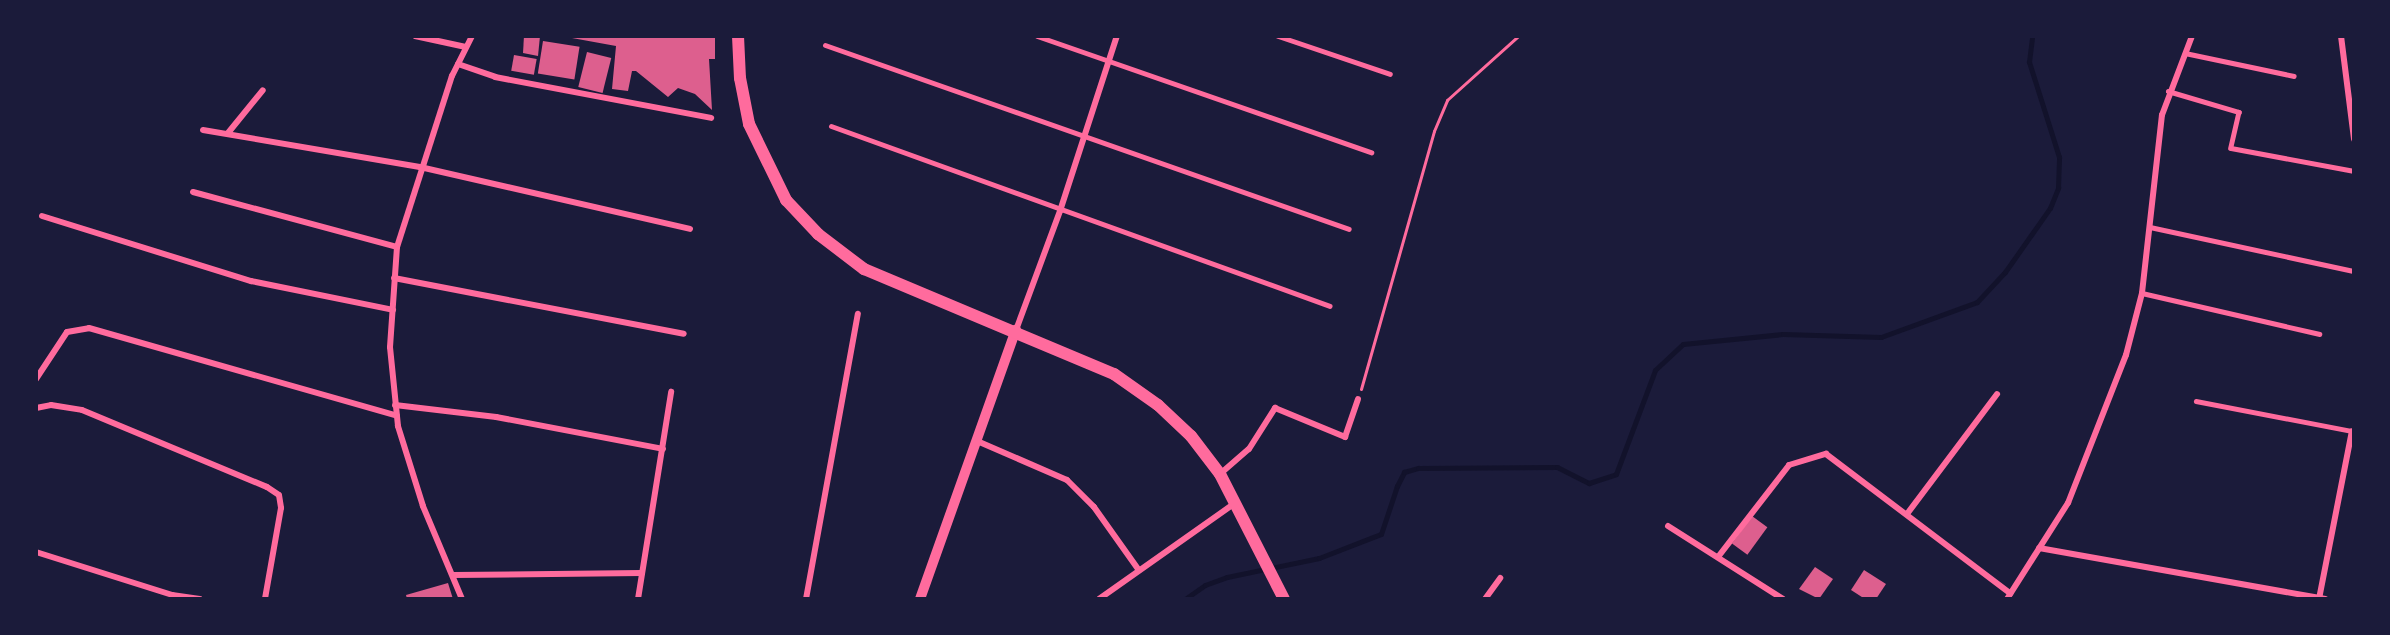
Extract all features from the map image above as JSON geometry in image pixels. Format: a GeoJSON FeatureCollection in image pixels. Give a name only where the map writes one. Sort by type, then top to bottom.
{"type":"FeatureCollection","features":[{"type":"Feature","properties":{"kind":"main road"},"geometry":{"type":"LineString","coordinates":[[738,36],[740,78],[749,124],[786,200],[810,225],[843,255],[864,268],[1016,330],[1114,374],[1158,405],[1191,436],[1220,474],[1281,593]]}},
{"type":"Feature","properties":{"kind":"street"},"geometry":{"type":"LineString","coordinates":[[415,36],[466,47]]}},
{"type":"Feature","properties":{"kind":"street"},"geometry":{"type":"LineString","coordinates":[[462,599],[423,506],[397,416],[390,347],[397,246],[420,167],[458,64],[472,36]]}},
{"type":"Feature","properties":{"kind":"street"},"geometry":{"type":"LineString","coordinates":[[1037,36],[1371,152]]}},
{"type":"Feature","properties":{"kind":"street"},"geometry":{"type":"LineString","coordinates":[[920,599],[1060,211],[1117,36]]}},
{"type":"Feature","properties":{"kind":"street"},"geometry":{"type":"LineString","coordinates":[[1278,36],[1389,74]]}},
{"type":"Feature","properties":{"kind":"street"},"geometry":{"type":"LineString","coordinates":[[1718,557],[1789,465],[1826,454],[1906,514],[2008,596],[2068,503],[2122,367],[2142,293],[2162,115],[2169,91],[2192,36]]}},
{"type":"Feature","properties":{"kind":"street"},"geometry":{"type":"LineString","coordinates":[[2341,36],[2354,139]]}},
{"type":"Feature","properties":{"kind":"street"},"geometry":{"type":"LineString","coordinates":[[825,45],[1349,229]]}},
{"type":"Feature","properties":{"kind":"street"},"geometry":{"type":"LineString","coordinates":[[458,64],[495,77],[711,118]]}},
{"type":"Feature","properties":{"kind":"street"},"geometry":{"type":"LineString","coordinates":[[228,133],[263,90]]}},
{"type":"Feature","properties":{"kind":"street"},"geometry":{"type":"LineString","coordinates":[[831,126],[1060,211],[1330,306]]}},
{"type":"Feature","properties":{"kind":"street"},"geometry":{"type":"LineString","coordinates":[[203,130],[420,167],[690,229]]}},
{"type":"Feature","properties":{"kind":"street"},"geometry":{"type":"LineString","coordinates":[[193,192],[397,246]]}},
{"type":"Feature","properties":{"kind":"street"},"geometry":{"type":"LineString","coordinates":[[42,216],[251,281],[393,310]]}},
{"type":"Feature","properties":{"kind":"street"},"geometry":{"type":"LineString","coordinates":[[394,278],[684,334]]}},
{"type":"Feature","properties":{"kind":"street"},"geometry":{"type":"LineString","coordinates":[[806,599],[858,314]]}},
{"type":"Feature","properties":{"kind":"street"},"geometry":{"type":"LineString","coordinates":[[36,379],[67,332],[89,328],[397,416]]}},
{"type":"Feature","properties":{"kind":"street"},"geometry":{"type":"LineString","coordinates":[[638,599],[671,392]]}},
{"type":"Feature","properties":{"kind":"street"},"geometry":{"type":"LineString","coordinates":[[1906,514],[1997,394]]}},
{"type":"Feature","properties":{"kind":"street"},"geometry":{"type":"LineString","coordinates":[[1220,474],[1249,449],[1275,408],[1345,438],[1358,399]]}},
{"type":"Feature","properties":{"kind":"street"},"geometry":{"type":"LineString","coordinates":[[36,408],[51,405],[82,410],[267,486],[279,495],[281,508],[265,599]]}},
{"type":"Feature","properties":{"kind":"street"},"geometry":{"type":"LineString","coordinates":[[395,405],[496,417],[663,449]]}},
{"type":"Feature","properties":{"kind":"street"},"geometry":{"type":"LineString","coordinates":[[2039,548],[2321,598],[2352,430]]}},
{"type":"Feature","properties":{"kind":"street"},"geometry":{"type":"LineString","coordinates":[[977,441],[1067,480],[1094,507],[1137,569]]}},
{"type":"Feature","properties":{"kind":"street"},"geometry":{"type":"LineString","coordinates":[[1099,599],[1137,569],[1235,503]]}},
{"type":"Feature","properties":{"kind":"street"},"geometry":{"type":"LineString","coordinates":[[1668,526],[1783,599]]}},
{"type":"Feature","properties":{"kind":"street"},"geometry":{"type":"LineString","coordinates":[[36,552],[171,595],[200,599]]}},
{"type":"Feature","properties":{"kind":"street"},"geometry":{"type":"LineString","coordinates":[[453,575],[642,573]]}},
{"type":"Feature","properties":{"kind":"street"},"geometry":{"type":"LineString","coordinates":[[1485,599],[1500,578]]}},
{"type":"Feature","properties":{"kind":"lane"},"geometry":{"type":"LineString","coordinates":[[2185,53],[2294,76]]}},
{"type":"Feature","properties":{"kind":"lane"},"geometry":{"type":"LineString","coordinates":[[2169,91],[2239,112],[2231,148],[2354,171]]}},
{"type":"Feature","properties":{"kind":"lane"},"geometry":{"type":"LineString","coordinates":[[2150,227],[2354,271]]}},
{"type":"Feature","properties":{"kind":"lane"},"geometry":{"type":"LineString","coordinates":[[2142,293],[2319,334]]}},
{"type":"Feature","properties":{"kind":"lane"},"geometry":{"type":"LineString","coordinates":[[2196,400],[2352,430]]}},
{"type":"Feature","properties":{"kind":"path"},"geometry":{"type":"LineString","coordinates":[[1358,399],[1434,131],[1447,100],[1518,36]]}},
{"type":"Feature","properties":{"kind":"building"},"geometry":{"type":"Polygon","coordinates":[[[524,36],[540,36],[538,56],[523,53],[524,36]]]}},
{"type":"Feature","properties":{"kind":"building"},"geometry":{"type":"Polygon","coordinates":[[[561,36],[715,36],[715,59],[709,59],[712,110],[695,94],[678,88],[668,97],[636,71],[632,71],[628,91],[612,89],[616,46],[561,36]]]}},
{"type":"Feature","properties":{"kind":"building"},"geometry":{"type":"Polygon","coordinates":[[[543,41],[580,47],[574,79],[538,74],[543,41]]]}},
{"type":"Feature","properties":{"kind":"building"},"geometry":{"type":"Polygon","coordinates":[[[587,52],[611,58],[603,93],[578,87],[587,52]]]}},
{"type":"Feature","properties":{"kind":"building"},"geometry":{"type":"Polygon","coordinates":[[[514,55],[537,59],[534,75],[511,71],[514,55]]]}},
{"type":"Feature","properties":{"kind":"building"},"geometry":{"type":"Polygon","coordinates":[[[1752,516],[1767,527],[1747,555],[1732,544],[1752,516]]]}},
{"type":"Feature","properties":{"kind":"building"},"geometry":{"type":"Polygon","coordinates":[[[1815,567],[1833,579],[1819,599],[1799,589],[1815,567]]]}},
{"type":"Feature","properties":{"kind":"building"},"geometry":{"type":"Polygon","coordinates":[[[1864,570],[1886,584],[1876,599],[1865,599],[1851,590],[1864,570]]]}},
{"type":"Feature","properties":{"kind":"building"},"geometry":{"type":"Polygon","coordinates":[[[448,583],[453,599],[407,599],[406,595],[448,583]]]}},
{"type":"Feature","properties":{"kind":"waterway"},"geometry":{"type":"LineString","coordinates":[[1185,599],[1205,585],[1227,577],[1319,558],[1381,534],[1404,472],[1418,468],[1557,467],[1589,483],[1616,474],[1655,370],[1683,344],[1783,334],[1881,337],[1977,302],[2005,272],[2050,208],[2058,188],[2059,157],[2029,62],[2032,36]]}}]}
